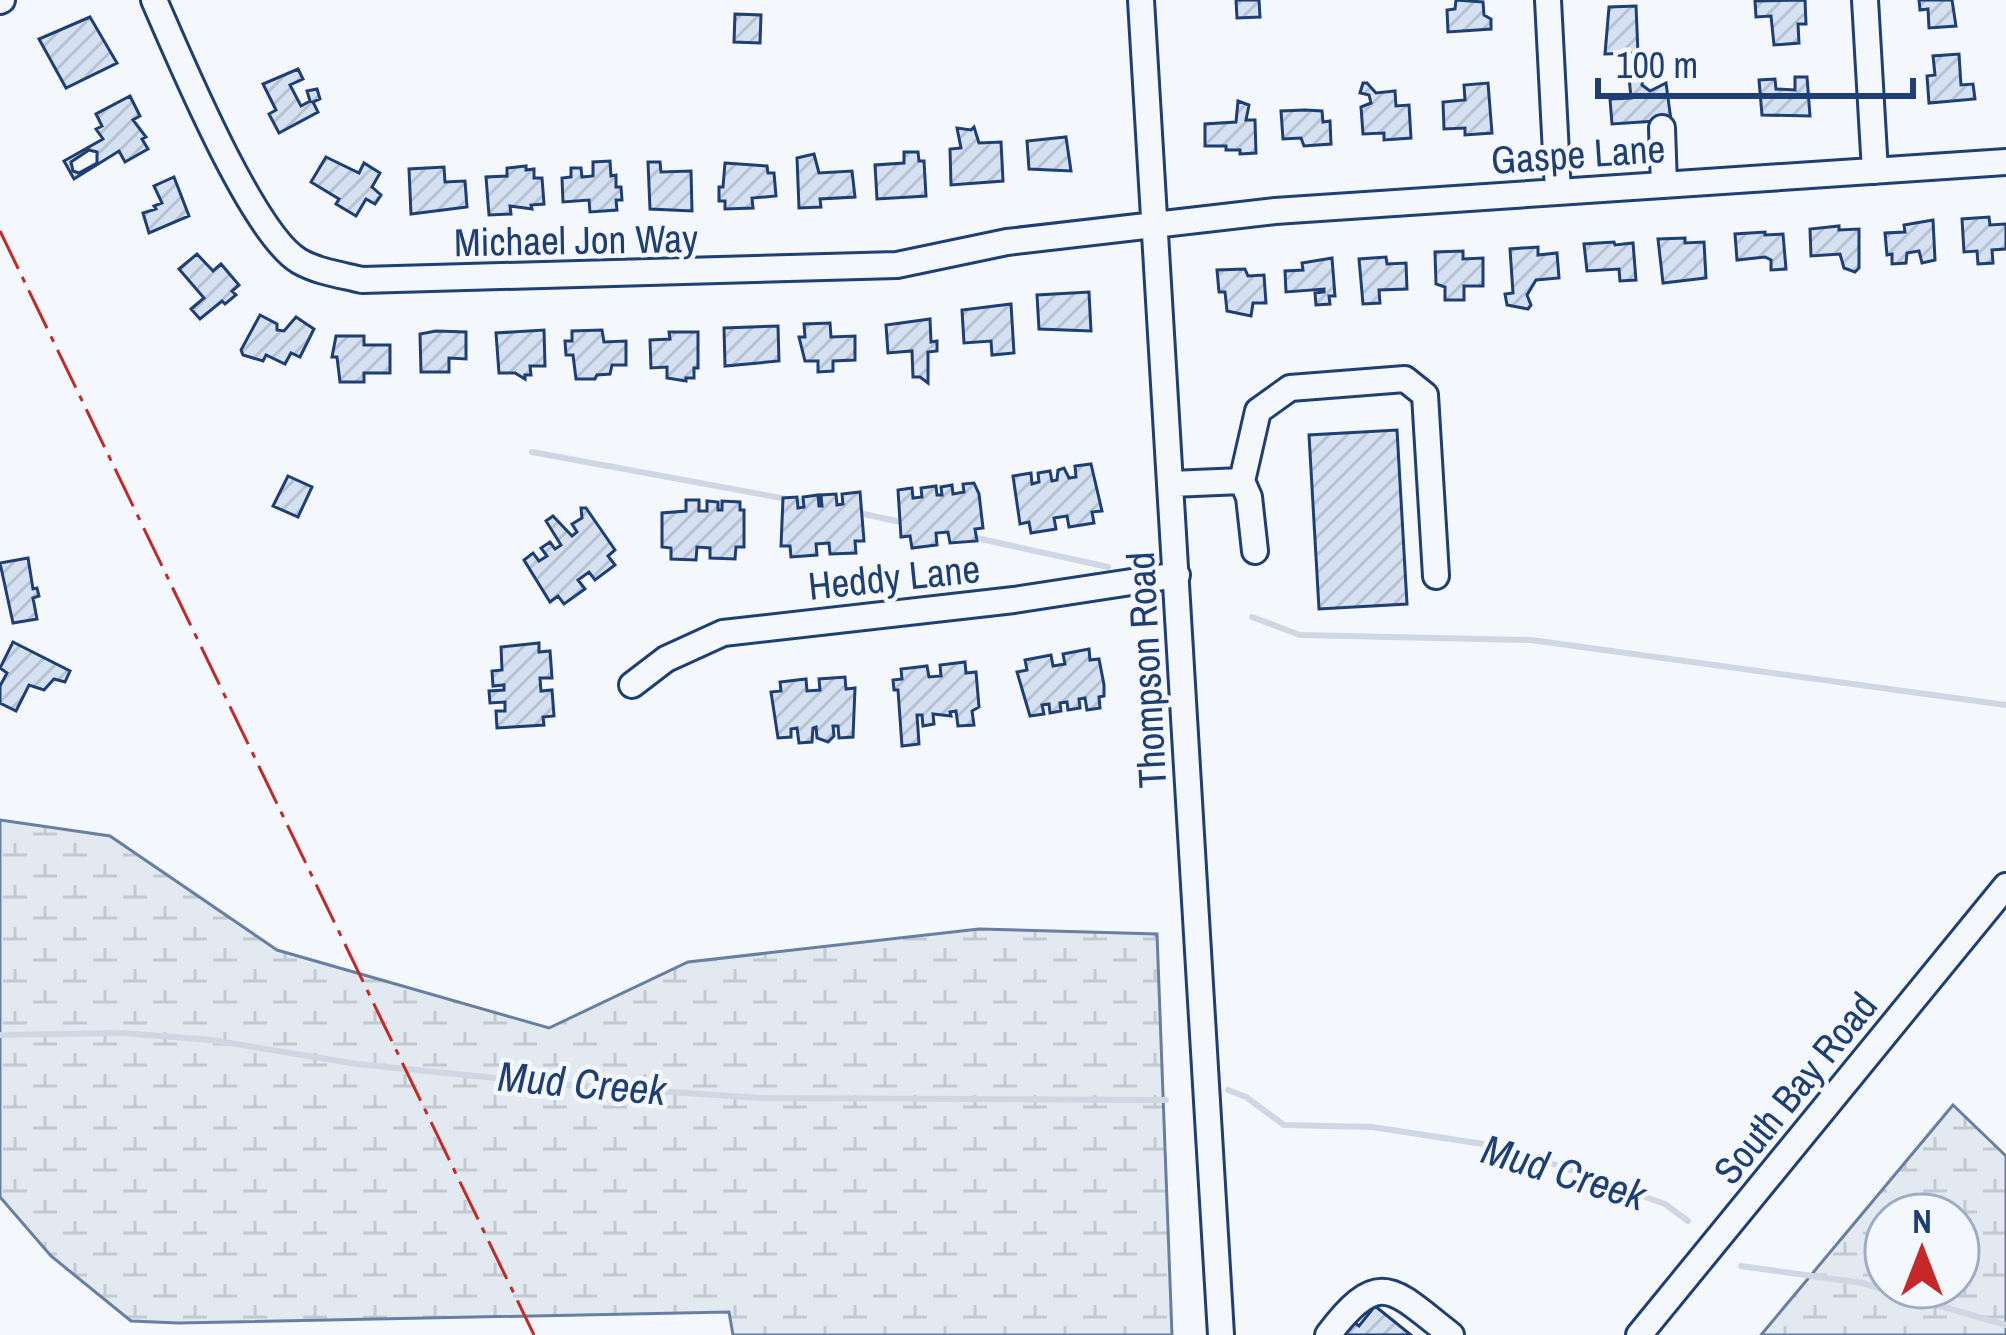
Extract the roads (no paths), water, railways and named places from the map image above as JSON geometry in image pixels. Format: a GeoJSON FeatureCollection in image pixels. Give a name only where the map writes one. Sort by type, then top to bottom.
{"type":"FeatureCollection","features":[{"type":"Feature","properties":{"kind":"street","name":"Michael Jon Way"},"geometry":{"type":"LineString","coordinates":[[154,0],[251,203],[280,246],[300,262],[362,280],[897,265],[1007,242],[1155,224]]}},
{"type":"Feature","properties":{"kind":"street","name":"Thompson Road"},"geometry":{"type":"LineString","coordinates":[[1141,0],[1221,1335]]}},
{"type":"Feature","properties":{"kind":"street"},"geometry":{"type":"LineString","coordinates":[[1548,0],[1558,192]]}},
{"type":"Feature","properties":{"kind":"street"},"geometry":{"type":"LineString","coordinates":[[1865,0],[1875,170]]}},
{"type":"Feature","properties":{"kind":"street"},"geometry":{"type":"LineString","coordinates":[[1662,128],[1664,184]]}},
{"type":"Feature","properties":{"kind":"street","name":"Gaspe Lane"},"geometry":{"type":"LineString","coordinates":[[1155,224],[1275,211],[2006,162]]}},
{"type":"Feature","properties":{"kind":"street"},"geometry":{"type":"LineString","coordinates":[[1255,551],[1249,497],[1242,481],[1258,411],[1290,388],[1405,380],[1425,395],[1436,576]]}},
{"type":"Feature","properties":{"kind":"street"},"geometry":{"type":"LineString","coordinates":[[1171,484],[1242,481]]}},
{"type":"Feature","properties":{"kind":"street","name":"Heddy Lane"},"geometry":{"type":"LineString","coordinates":[[632,686],[666,659],[723,633],[1014,600],[1177,575]]}},
{"type":"Feature","properties":{"kind":"street","name":"South Bay Road"},"geometry":{"type":"LineString","coordinates":[[1639,1335],[2006,886]]}},
{"type":"Feature","properties":{"kind":"street"},"geometry":{"type":"LineString","coordinates":[[1328,1335],[1348,1308],[1367,1293],[1386,1290],[1404,1298],[1451,1335]]}},
{"type":"Feature","properties":{"kind":"waterway"},"geometry":{"type":"LineString","coordinates":[[532,452],[830,507]]}},
{"type":"Feature","properties":{"kind":"waterway"},"geometry":{"type":"LineString","coordinates":[[854,512],[906,523]]}},
{"type":"Feature","properties":{"kind":"waterway"},"geometry":{"type":"LineString","coordinates":[[972,537],[1108,567]]}},
{"type":"Feature","properties":{"kind":"waterway"},"geometry":{"type":"LineString","coordinates":[[1252,617],[1300,635],[1531,640],[2006,705]]}},
{"type":"Feature","properties":{"kind":"waterway","name":"Mud Creek"},"geometry":{"type":"LineString","coordinates":[[0,1035],[121,1033],[212,1040],[357,1064],[760,1098],[1166,1100]]}},
{"type":"Feature","properties":{"kind":"waterway","name":"Mud Creek"},"geometry":{"type":"LineString","coordinates":[[1228,1090],[1246,1097],[1284,1125],[1372,1127],[1509,1148],[1665,1204],[1688,1221]]}},
{"type":"Feature","properties":{"kind":"waterway","name":"Mud Creek"},"geometry":{"type":"LineString","coordinates":[[1741,1266],[1862,1283],[2006,1325]]}}]}
